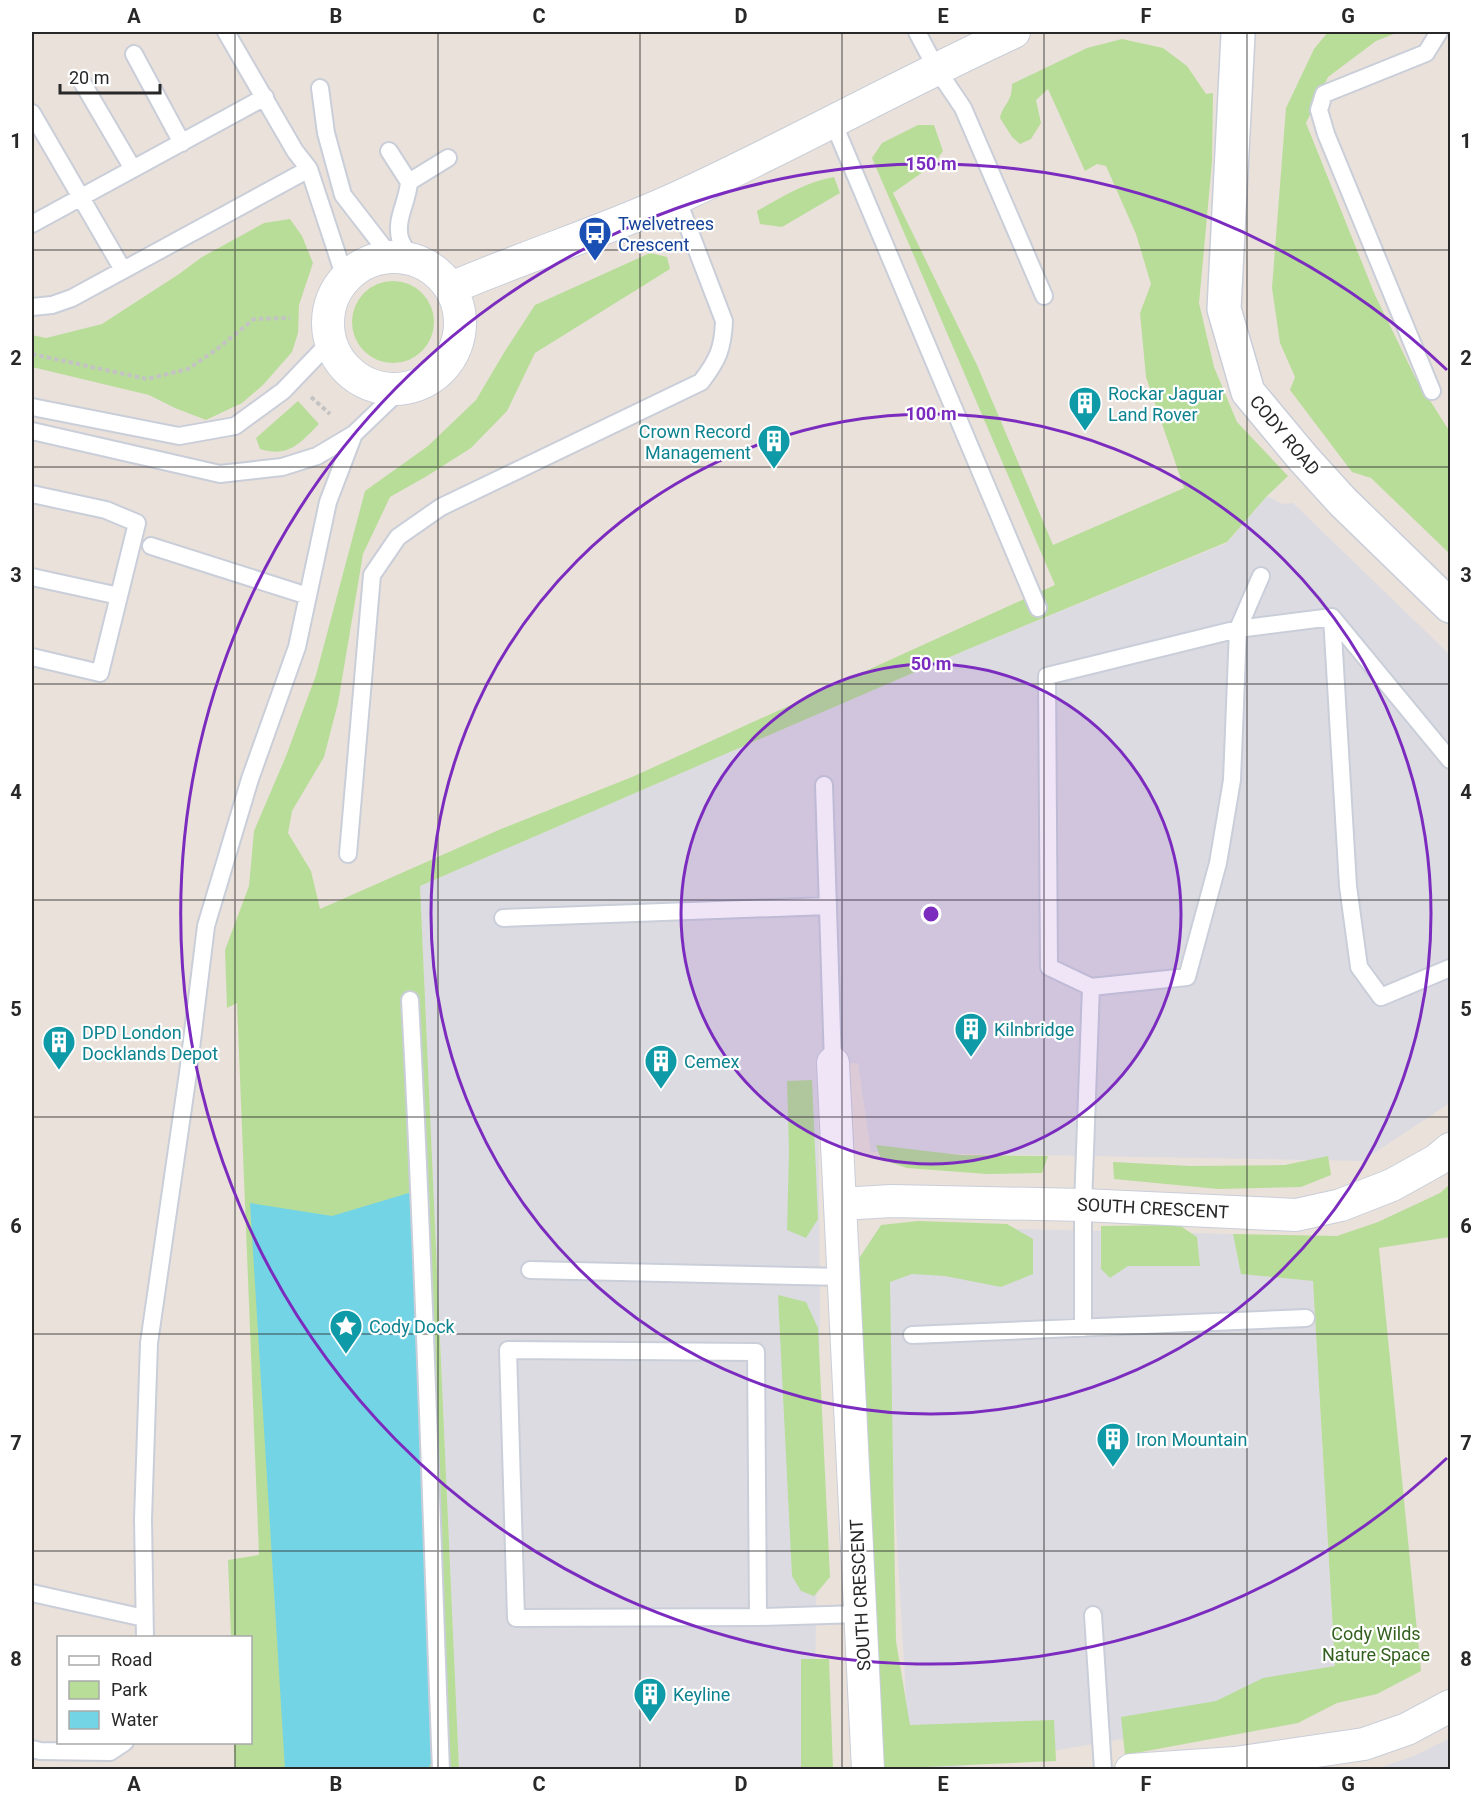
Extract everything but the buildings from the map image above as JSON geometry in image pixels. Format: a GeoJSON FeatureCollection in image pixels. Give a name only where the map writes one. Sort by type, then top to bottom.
{"type":"FeatureCollection","features":[{"type":"Feature","properties":{"kind":"street"},"geometry":{"type":"LineString","coordinates":[[451,288],[677,198],[833,122],[936,68],[1014,32]]}},
{"type":"Feature","properties":{"kind":"street","name":"CODY ROAD"},"geometry":{"type":"LineString","coordinates":[[1242,33],[1224,309],[1248,392],[1343,502],[1450,606]]}},
{"type":"Feature","properties":{"kind":"street"},"geometry":{"type":"LineString","coordinates":[[401,258],[418,260],[438,273],[451,288],[460,310],[460,333],[453,355],[443,368],[425,382],[402,388],[380,387],[358,379],[343,365],[330,342],[328,319],[333,297],[345,278],[373,260],[401,258]]}},
{"type":"Feature","properties":{"kind":"street","name":"SOUTH CRESCENT"},"geometry":{"type":"LineString","coordinates":[[833,1063],[868,1770]]}},
{"type":"Feature","properties":{"kind":"street","name":"SOUTH CRESCENT"},"geometry":{"type":"LineString","coordinates":[[840,1204],[892,1201],[1083,1205],[1296,1215],[1341,1205],[1392,1185],[1437,1160],[1450,1149]]}},
{"type":"Feature","properties":{"kind":"street"},"geometry":{"type":"LineString","coordinates":[[1131,1770],[1236,1766],[1364,1744],[1407,1729],[1450,1707]]}},
{"type":"Feature","properties":{"kind":"lane"},"geometry":{"type":"LineString","coordinates":[[226,32],[295,151],[309,169],[345,278]]}},
{"type":"Feature","properties":{"kind":"lane"},"geometry":{"type":"LineString","coordinates":[[916,32],[936,68],[963,108],[1044,296]]}},
{"type":"Feature","properties":{"kind":"lane"},"geometry":{"type":"LineString","coordinates":[[1432,391],[1326,134],[1319,110],[1324,94],[1426,53],[1439,32]]}},
{"type":"Feature","properties":{"kind":"lane"},"geometry":{"type":"LineString","coordinates":[[134,54],[182,143]]}},
{"type":"Feature","properties":{"kind":"lane"},"geometry":{"type":"LineString","coordinates":[[82,82],[133,169]]}},
{"type":"Feature","properties":{"kind":"lane"},"geometry":{"type":"LineString","coordinates":[[320,88],[326,134],[343,195],[401,258]]}},
{"type":"Feature","properties":{"kind":"lane"},"geometry":{"type":"LineString","coordinates":[[32,224],[265,97]]}},
{"type":"Feature","properties":{"kind":"lane"},"geometry":{"type":"LineString","coordinates":[[32,113],[123,270]]}},
{"type":"Feature","properties":{"kind":"lane"},"geometry":{"type":"LineString","coordinates":[[833,122],[1038,608]]}},
{"type":"Feature","properties":{"kind":"lane"},"geometry":{"type":"LineString","coordinates":[[389,151],[409,182],[408,195],[399,218],[401,258]]}},
{"type":"Feature","properties":{"kind":"lane"},"geometry":{"type":"LineString","coordinates":[[409,182],[448,158]]}},
{"type":"Feature","properties":{"kind":"lane"},"geometry":{"type":"LineString","coordinates":[[32,308],[52,305],[72,298],[309,169]]}},
{"type":"Feature","properties":{"kind":"lane"},"geometry":{"type":"LineString","coordinates":[[348,854],[372,575],[398,537],[441,507],[701,382],[715,364],[723,342],[724,321],[677,198]]}},
{"type":"Feature","properties":{"kind":"lane"},"geometry":{"type":"LineString","coordinates":[[32,407],[179,436],[235,426],[283,391],[330,342]]}},
{"type":"Feature","properties":{"kind":"lane"},"geometry":{"type":"LineString","coordinates":[[32,431],[220,474],[282,467],[317,456],[354,434],[402,388]]}},
{"type":"Feature","properties":{"kind":"lane"},"geometry":{"type":"LineString","coordinates":[[145,1636],[144,1519],[149,1343],[188,1073],[206,926],[250,779],[297,647],[328,502],[354,434]]}},
{"type":"Feature","properties":{"kind":"lane"},"geometry":{"type":"LineString","coordinates":[[32,494],[106,510],[136,523],[100,673],[32,657]]}},
{"type":"Feature","properties":{"kind":"lane"},"geometry":{"type":"LineString","coordinates":[[151,546],[308,596]]}},
{"type":"Feature","properties":{"kind":"lane"},"geometry":{"type":"LineString","coordinates":[[1261,576],[1238,629],[1232,780],[1218,863],[1187,977],[1091,987],[1049,967],[1047,676],[1238,629],[1332,617]]}},
{"type":"Feature","properties":{"kind":"lane"},"geometry":{"type":"LineString","coordinates":[[32,577],[119,596]]}},
{"type":"Feature","properties":{"kind":"lane"},"geometry":{"type":"LineString","coordinates":[[1332,617],[1450,760]]}},
{"type":"Feature","properties":{"kind":"lane"},"geometry":{"type":"LineString","coordinates":[[1332,617],[1348,886],[1359,967],[1381,997],[1450,968]]}},
{"type":"Feature","properties":{"kind":"lane"},"geometry":{"type":"LineString","coordinates":[[824,784],[833,1063]]}},
{"type":"Feature","properties":{"kind":"lane"},"geometry":{"type":"LineString","coordinates":[[502,918],[828,906]]}},
{"type":"Feature","properties":{"kind":"lane"},"geometry":{"type":"LineString","coordinates":[[1083,1328],[1083,1205],[1091,987]]}},
{"type":"Feature","properties":{"kind":"lane"},"geometry":{"type":"LineString","coordinates":[[410,1000],[421,1196],[426,1404],[441,1770]]}},
{"type":"Feature","properties":{"kind":"lane"},"geometry":{"type":"LineString","coordinates":[[530,1270],[844,1277]]}},
{"type":"Feature","properties":{"kind":"lane"},"geometry":{"type":"LineString","coordinates":[[912,1335],[1306,1318]]}},
{"type":"Feature","properties":{"kind":"lane"},"geometry":{"type":"LineString","coordinates":[[758,1617],[756,1352],[508,1350],[516,1618],[758,1617],[860,1614]]}},
{"type":"Feature","properties":{"kind":"lane"},"geometry":{"type":"LineString","coordinates":[[32,1593],[144,1618]]}},
{"type":"Feature","properties":{"kind":"lane"},"geometry":{"type":"LineString","coordinates":[[1093,1615],[1102,1770]]}},
{"type":"Feature","properties":{"kind":"lane"},"geometry":{"type":"LineString","coordinates":[[32,1749],[110,1752],[123,1744]]}},
{"type":"Feature","properties":{"kind":"path"},"geometry":{"type":"LineString","coordinates":[[32,354],[147,379],[188,369],[254,320],[290,318]]}},
{"type":"Feature","properties":{"kind":"path"},"geometry":{"type":"LineString","coordinates":[[306,392],[330,414]]}},
{"type":"Feature","properties":{"kind":"shaded area"},"geometry":{"type":"Polygon","coordinates":[[[1267,496],[1282,504],[1293,503],[1450,655],[1450,1103],[1362,1161],[871,1152],[858,1063],[818,1064],[820,1307],[814,1769],[459,1769],[420,886],[966,650],[1227,543],[1267,496]]]}},
{"type":"Feature","properties":{"kind":"shaded area"},"geometry":{"type":"Polygon","coordinates":[[[879,1226],[1233,1234],[1241,1274],[1313,1281],[1337,1703],[945,1769],[910,1769],[879,1226]]]}},
{"type":"Feature","properties":{"kind":"shaded area"},"geometry":{"type":"Polygon","coordinates":[[[1450,1738],[1450,1769],[1376,1769],[1414,1756],[1450,1738]]]}},
{"type":"Feature","properties":{"kind":"green space"},"geometry":{"type":"Polygon","coordinates":[[[1328,32],[1399,32],[1376,41],[1328,77],[1306,123],[1375,295],[1415,377],[1450,432],[1450,554],[1371,478],[1352,472],[1290,390],[1295,377],[1280,343],[1272,288],[1286,108],[1314,49],[1328,32]]]}},
{"type":"Feature","properties":{"kind":"green space"},"geometry":{"type":"Polygon","coordinates":[[[1122,39],[1163,48],[1187,66],[1206,94],[1213,93],[1212,162],[1199,303],[1214,367],[1237,422],[1288,476],[1267,496],[1227,542],[966,650],[420,886],[459,1769],[235,1769],[234,1744],[252,1744],[252,1636],[231,1636],[228,1560],[259,1555],[237,1003],[227,1008],[225,950],[249,886],[254,831],[286,756],[316,675],[365,491],[428,446],[476,400],[535,305],[650,253],[667,257],[670,269],[535,353],[507,411],[471,448],[390,497],[363,554],[338,703],[324,757],[292,811],[288,833],[311,871],[320,909],[501,829],[632,777],[1055,585],[872,158],[882,143],[918,125],[934,125],[943,151],[933,165],[893,193],[977,365],[1053,545],[1184,488],[1146,377],[1140,313],[1151,284],[1136,234],[1106,166],[1097,164],[1085,171],[1048,89],[1036,100],[1041,123],[1031,139],[1020,144],[1012,137],[1000,118],[1011,96],[1012,84],[1087,48],[1122,39]]]}},
{"type":"Feature","properties":{"kind":"green space"},"geometry":{"type":"Polygon","coordinates":[[[834,177],[840,193],[782,227],[760,224],[757,211],[803,186],[834,177]]]}},
{"type":"Feature","properties":{"kind":"green space"},"geometry":{"type":"Polygon","coordinates":[[[290,219],[302,236],[313,263],[299,305],[298,333],[292,352],[263,385],[242,403],[206,420],[149,395],[32,367],[32,335],[46,338],[102,324],[202,257],[264,223],[290,219]]]}},
{"type":"Feature","properties":{"kind":"green space"},"geometry":{"type":"Polygon","coordinates":[[[393,281],[409,284],[422,293],[431,306],[434,322],[431,338],[422,351],[409,360],[393,363],[377,360],[364,351],[355,338],[352,322],[355,306],[364,293],[377,284],[393,281]]]}},
{"type":"Feature","properties":{"kind":"green space"},"geometry":{"type":"Polygon","coordinates":[[[298,401],[319,424],[300,443],[286,450],[279,452],[260,449],[256,438],[298,401]]]}},
{"type":"Feature","properties":{"kind":"green space"},"geometry":{"type":"Polygon","coordinates":[[[812,1080],[818,1219],[806,1238],[787,1230],[789,1152],[787,1081],[812,1080]]]}},
{"type":"Feature","properties":{"kind":"green space"},"geometry":{"type":"Polygon","coordinates":[[[876,1145],[960,1155],[1048,1156],[1042,1173],[987,1174],[907,1168],[881,1159],[876,1145]]]}},
{"type":"Feature","properties":{"kind":"green space"},"geometry":{"type":"Polygon","coordinates":[[[1328,1156],[1331,1175],[1301,1187],[1218,1189],[1114,1179],[1113,1162],[1190,1166],[1285,1165],[1328,1156]]]}},
{"type":"Feature","properties":{"kind":"green space","name":"Cody Wilds Nature Space"},"geometry":{"type":"Polygon","coordinates":[[[1450,1184],[1450,1237],[1379,1248],[1421,1671],[1377,1694],[1337,1703],[1298,1723],[1125,1755],[1121,1717],[1216,1701],[1263,1678],[1335,1666],[1313,1281],[1241,1274],[1233,1234],[1337,1236],[1378,1222],[1440,1193],[1450,1184]]]}},
{"type":"Feature","properties":{"kind":"green space"},"geometry":{"type":"Polygon","coordinates":[[[918,1221],[1007,1224],[1033,1239],[1033,1274],[1001,1287],[945,1276],[912,1274],[890,1282],[896,1641],[910,1725],[1054,1720],[1056,1761],[879,1769],[854,1266],[881,1225],[918,1221]]]}},
{"type":"Feature","properties":{"kind":"green space"},"geometry":{"type":"Polygon","coordinates":[[[1179,1225],[1197,1237],[1200,1266],[1128,1266],[1110,1278],[1101,1269],[1101,1226],[1179,1225]]]}},
{"type":"Feature","properties":{"kind":"green space"},"geometry":{"type":"Polygon","coordinates":[[[778,1295],[806,1302],[818,1328],[830,1577],[814,1596],[801,1591],[792,1576],[778,1295]]]}},
{"type":"Feature","properties":{"kind":"green space"},"geometry":{"type":"Polygon","coordinates":[[[801,1659],[829,1659],[833,1769],[801,1769],[801,1659]]]}},
{"type":"Feature","properties":{"kind":"water","name":"Cody Dock"},"geometry":{"type":"Polygon","coordinates":[[[412,1192],[434,1757],[428,1769],[285,1769],[250,1203],[332,1216],[412,1192]]]}},
{"type":"Feature","properties":{"kind":"place","name":"Twelvetrees Crescent"},"geometry":{"type":"Point","coordinates":[595,262]}},
{"type":"Feature","properties":{"kind":"place","name":"Rockar Jaguar Land Rover"},"geometry":{"type":"Point","coordinates":[1085,432]}},
{"type":"Feature","properties":{"kind":"place","name":"Crown Record Management"},"geometry":{"type":"Point","coordinates":[774,470]}},
{"type":"Feature","properties":{"kind":"place","name":"Kilnbridge"},"geometry":{"type":"Point","coordinates":[971,1058]}},
{"type":"Feature","properties":{"kind":"place","name":"DPD London Docklands Depot"},"geometry":{"type":"Point","coordinates":[59,1071]}},
{"type":"Feature","properties":{"kind":"place","name":"Cemex"},"geometry":{"type":"Point","coordinates":[661,1090]}},
{"type":"Feature","properties":{"kind":"place","name":"Cody Dock"},"geometry":{"type":"Point","coordinates":[346,1355]}},
{"type":"Feature","properties":{"kind":"place","name":"Iron Mountain"},"geometry":{"type":"Point","coordinates":[1113,1468]}},
{"type":"Feature","properties":{"kind":"place","name":"Keyline"},"geometry":{"type":"Point","coordinates":[650,1723]}}]}
